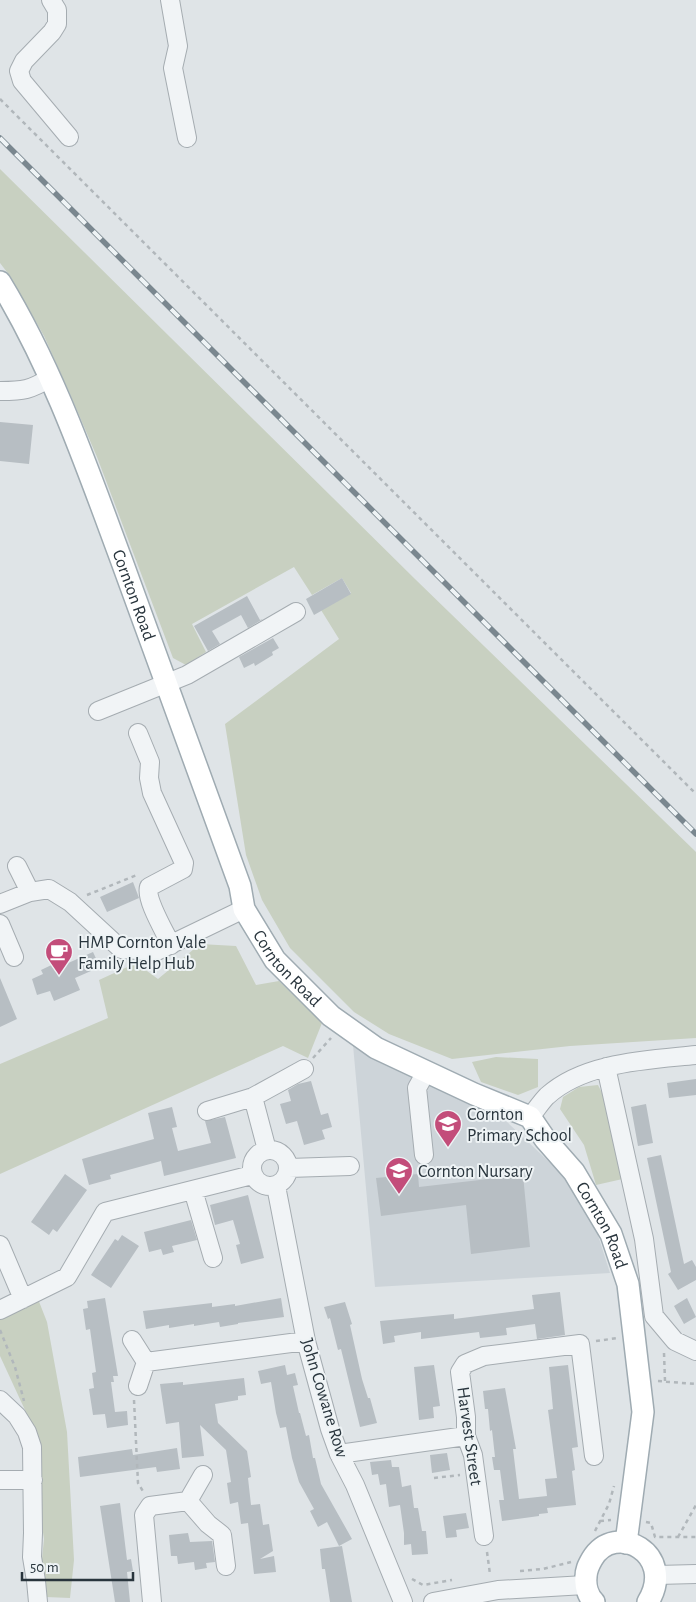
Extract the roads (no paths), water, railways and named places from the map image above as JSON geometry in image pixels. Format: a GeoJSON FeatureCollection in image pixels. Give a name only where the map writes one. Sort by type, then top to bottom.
{"type":"FeatureCollection","features":[{"type":"Feature","properties":{"kind":"main road","name":"Cornton Road"},"geometry":{"type":"LineString","coordinates":[[0,282],[18,311],[50,378],[85,463],[240,886],[244,909],[275,960],[331,1016],[376,1048],[530,1117],[545,1139],[574,1172],[611,1234],[628,1284],[643,1412],[626,1543]]}},
{"type":"Feature","properties":{"kind":"main road"},"geometry":{"type":"LineString","coordinates":[[584,1591],[586,1570],[596,1552],[609,1544],[626,1543],[641,1549],[650,1557],[654,1566],[656,1576],[654,1591],[648,1602]]}},
{"type":"Feature","properties":{"kind":"street"},"geometry":{"type":"LineString","coordinates":[[50,0],[57,10],[57,24],[52,32],[24,61],[19,70],[22,81],[70,137]]}},
{"type":"Feature","properties":{"kind":"street"},"geometry":{"type":"LineString","coordinates":[[170,0],[178,46],[173,68],[187,138]]}},
{"type":"Feature","properties":{"kind":"street"},"geometry":{"type":"LineString","coordinates":[[0,391],[31,389],[50,378]]}},
{"type":"Feature","properties":{"kind":"street"},"geometry":{"type":"LineString","coordinates":[[98,711],[187,675],[296,612]]}},
{"type":"Feature","properties":{"kind":"street"},"geometry":{"type":"LineString","coordinates":[[138,733],[150,762],[149,778],[152,793],[184,863],[183,869],[149,887],[148,890],[151,902],[171,944]]}},
{"type":"Feature","properties":{"kind":"street"},"geometry":{"type":"LineString","coordinates":[[17,866],[30,892]]}},
{"type":"Feature","properties":{"kind":"street"},"geometry":{"type":"LineString","coordinates":[[0,904],[30,892],[49,889],[70,902],[121,949],[157,951],[244,909]]}},
{"type":"Feature","properties":{"kind":"street"},"geometry":{"type":"LineString","coordinates":[[0,924],[14,957]]}},
{"type":"Feature","properties":{"kind":"street"},"geometry":{"type":"LineString","coordinates":[[530,1117],[547,1097],[577,1076],[606,1067],[696,1056]]}},
{"type":"Feature","properties":{"kind":"street"},"geometry":{"type":"LineString","coordinates":[[606,1067],[644,1239],[654,1316],[676,1341],[696,1351]]}},
{"type":"Feature","properties":{"kind":"street"},"geometry":{"type":"LineString","coordinates":[[207,1111],[253,1097],[304,1069]]}},
{"type":"Feature","properties":{"kind":"street"},"geometry":{"type":"LineString","coordinates":[[424,1155],[417,1088],[426,1072]]}},
{"type":"Feature","properties":{"kind":"street"},"geometry":{"type":"LineString","coordinates":[[253,1097],[267,1150]]}},
{"type":"Feature","properties":{"kind":"street"},"geometry":{"type":"LineString","coordinates":[[267,1150],[279,1152],[287,1162],[288,1168],[285,1179],[276,1186],[270,1187],[259,1184],[252,1175],[251,1170],[254,1159],[267,1150]]}},
{"type":"Feature","properties":{"kind":"street"},"geometry":{"type":"LineString","coordinates":[[288,1168],[350,1166]]}},
{"type":"Feature","properties":{"kind":"street"},"geometry":{"type":"LineString","coordinates":[[0,1310],[67,1277],[105,1212],[252,1175]]}},
{"type":"Feature","properties":{"kind":"street","name":"John Cowane Row"},"geometry":{"type":"LineString","coordinates":[[276,1186],[306,1341],[330,1429],[403,1602]]}},
{"type":"Feature","properties":{"kind":"street"},"geometry":{"type":"LineString","coordinates":[[193,1190],[213,1258]]}},
{"type":"Feature","properties":{"kind":"street"},"geometry":{"type":"LineString","coordinates":[[0,1245],[22,1298]]}},
{"type":"Feature","properties":{"kind":"street"},"geometry":{"type":"LineString","coordinates":[[132,1340],[146,1362]]}},
{"type":"Feature","properties":{"kind":"street"},"geometry":{"type":"LineString","coordinates":[[146,1362],[306,1341]]}},
{"type":"Feature","properties":{"kind":"street","name":"Harvest Street"},"geometry":{"type":"LineString","coordinates":[[484,1536],[473,1454],[466,1436],[466,1417],[460,1372],[464,1364],[484,1356],[580,1344],[594,1456]]}},
{"type":"Feature","properties":{"kind":"street"},"geometry":{"type":"LineString","coordinates":[[138,1386],[146,1362]]}},
{"type":"Feature","properties":{"kind":"street"},"geometry":{"type":"LineString","coordinates":[[0,1400],[17,1416],[28,1432],[32,1447],[32,1557],[38,1602]]}},
{"type":"Feature","properties":{"kind":"street"},"geometry":{"type":"LineString","coordinates":[[339,1454],[466,1436]]}},
{"type":"Feature","properties":{"kind":"street"},"geometry":{"type":"LineString","coordinates":[[188,1501],[203,1475]]}},
{"type":"Feature","properties":{"kind":"street"},"geometry":{"type":"LineString","coordinates":[[0,1480],[33,1480]]}},
{"type":"Feature","properties":{"kind":"street"},"geometry":{"type":"LineString","coordinates":[[152,1602],[144,1515],[150,1506],[188,1501]]}},
{"type":"Feature","properties":{"kind":"street"},"geometry":{"type":"LineString","coordinates":[[188,1501],[208,1524],[222,1535],[226,1566]]}},
{"type":"Feature","properties":{"kind":"street"},"geometry":{"type":"LineString","coordinates":[[656,1576],[696,1574]]}},
{"type":"Feature","properties":{"kind":"street"},"geometry":{"type":"LineString","coordinates":[[433,1602],[498,1590],[584,1591]]}},
{"type":"Feature","properties":{"kind":"railway"},"geometry":{"type":"LineString","coordinates":[[0,138],[696,834]]}},
{"type":"Feature","properties":{"kind":"place","name":"HMP Cornton Vale Family Help Hub"},"geometry":{"type":"Point","coordinates":[59,976]}},
{"type":"Feature","properties":{"kind":"place","name":"Cornton Primary School"},"geometry":{"type":"Point","coordinates":[448,1148]}},
{"type":"Feature","properties":{"kind":"place","name":"Cornton Nursary"},"geometry":{"type":"Point","coordinates":[399,1195]}}]}
